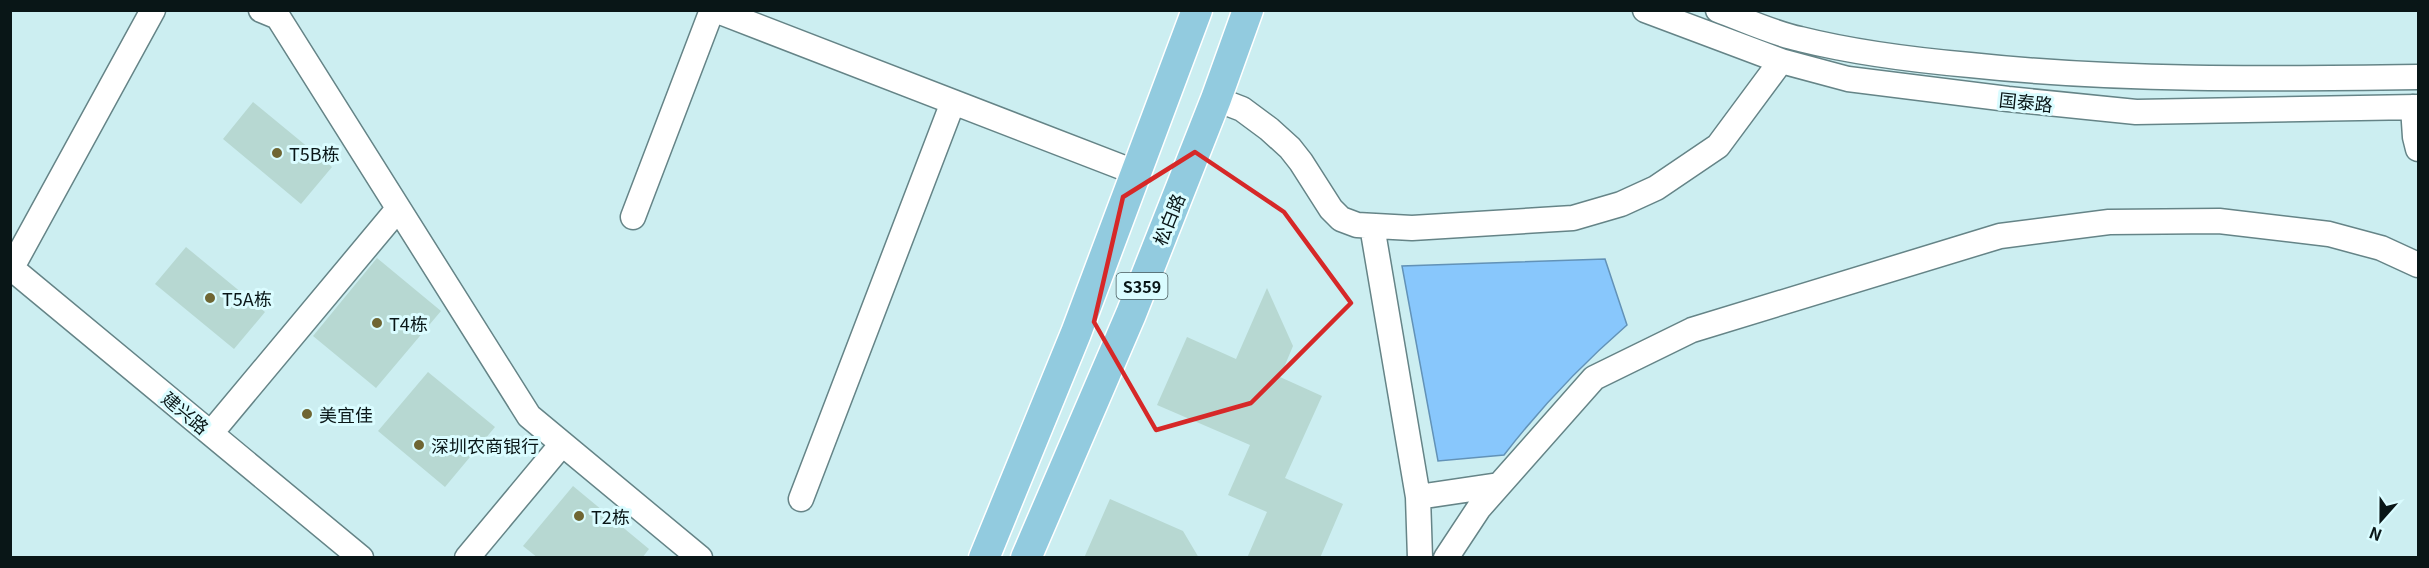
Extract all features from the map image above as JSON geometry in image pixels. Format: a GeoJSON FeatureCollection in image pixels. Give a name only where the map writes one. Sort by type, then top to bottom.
{"type":"FeatureCollection","features":[{"type":"Feature","properties":{"kind":"main road","name":"S359"},"geometry":{"type":"LineString","coordinates":[[984,558],[1076,333],[1197,10]]}},
{"type":"Feature","properties":{"kind":"main road","name":"松白路"},"geometry":{"type":"LineString","coordinates":[[1026,558],[1131,314],[1216,99],[1248,10]]}},
{"type":"Feature","properties":{"kind":"street"},"geometry":{"type":"LineString","coordinates":[[11,269],[153,10]]}},
{"type":"Feature","properties":{"kind":"street"},"geometry":{"type":"LineString","coordinates":[[261,10],[278,17],[529,416],[700,558]]}},
{"type":"Feature","properties":{"kind":"street"},"geometry":{"type":"LineString","coordinates":[[633,217],[714,10],[1137,173]]}},
{"type":"Feature","properties":{"kind":"street","name":"国泰路"},"geometry":{"type":"LineString","coordinates":[[1645,10],[1781,61],[1848,79],[2136,112],[2416,107]]}},
{"type":"Feature","properties":{"kind":"street","name":"国泰路"},"geometry":{"type":"LineString","coordinates":[[1718,10],[1797,39],[1890,57],[2002,69],[2094,76],[2418,77]]}},
{"type":"Feature","properties":{"kind":"street"},"geometry":{"type":"LineString","coordinates":[[1216,99],[1242,109],[1269,129],[1290,148],[1331,209],[1341,219],[1357,225],[1412,228],[1573,218],[1621,204],[1656,188],[1719,146],[1781,61]]}},
{"type":"Feature","properties":{"kind":"street"},"geometry":{"type":"LineString","coordinates":[[801,499],[953,102]]}},
{"type":"Feature","properties":{"kind":"street"},"geometry":{"type":"LineString","coordinates":[[2416,107],[2415,137],[2418,149]]}},
{"type":"Feature","properties":{"kind":"street"},"geometry":{"type":"LineString","coordinates":[[211,433],[398,209]]}},
{"type":"Feature","properties":{"kind":"street"},"geometry":{"type":"LineString","coordinates":[[1446,558],[1461,532],[1499,484],[1594,378],[1692,330],[2000,236],[2109,222],[2219,222],[2329,234],[2381,248],[2418,265]]}},
{"type":"Feature","properties":{"kind":"street"},"geometry":{"type":"LineString","coordinates":[[1372,226],[1418,497],[1420,558]]}},
{"type":"Feature","properties":{"kind":"street","name":"建兴路"},"geometry":{"type":"LineString","coordinates":[[11,269],[361,558]]}},
{"type":"Feature","properties":{"kind":"street"},"geometry":{"type":"LineString","coordinates":[[467,558],[562,444]]}},
{"type":"Feature","properties":{"kind":"street"},"geometry":{"type":"LineString","coordinates":[[1418,497],[1499,484]]}},
{"type":"Feature","properties":{"kind":"highlighted area"},"geometry":{"type":"Polygon","coordinates":[[[1195,152],[1284,212],[1351,303],[1251,403],[1156,430],[1094,322],[1123,197],[1195,152]]]}},
{"type":"Feature","properties":{"kind":"water"},"geometry":{"type":"Polygon","coordinates":[[[1605,259],[1627,325],[1562,387],[1504,455],[1438,461],[1402,266],[1605,259]]]}},
{"type":"Feature","properties":{"kind":"building","name":"T5B栋"},"geometry":{"type":"Polygon","coordinates":[[[253,102],[332,167],[301,204],[223,139],[253,102]]]}},
{"type":"Feature","properties":{"kind":"building","name":"T5A栋"},"geometry":{"type":"Polygon","coordinates":[[[186,247],[265,312],[234,349],[155,284],[186,247]]]}},
{"type":"Feature","properties":{"kind":"building","name":"T4栋"},"geometry":{"type":"Polygon","coordinates":[[[377,258],[441,311],[376,388],[313,336],[377,258]]]}},
{"type":"Feature","properties":{"kind":"building"},"geometry":{"type":"Polygon","coordinates":[[[1267,288],[1293,346],[1280,377],[1322,396],[1285,478],[1343,504],[1320,558],[1247,558],[1267,512],[1228,495],[1250,445],[1157,405],[1187,337],[1236,359],[1267,288]]]}},
{"type":"Feature","properties":{"kind":"building"},"geometry":{"type":"Polygon","coordinates":[[[428,372],[495,427],[445,487],[378,431],[428,372]]]}},
{"type":"Feature","properties":{"kind":"building","name":"T2栋"},"geometry":{"type":"Polygon","coordinates":[[[573,486],[649,549],[642,558],[538,558],[523,546],[573,486]]]}},
{"type":"Feature","properties":{"kind":"building"},"geometry":{"type":"Polygon","coordinates":[[[1110,499],[1183,531],[1199,558],[1084,558],[1110,499]]]}},
{"type":"Feature","properties":{"kind":"place","name":"T5B栋"},"geometry":{"type":"Point","coordinates":[277,153]}},
{"type":"Feature","properties":{"kind":"place","name":"T5A栋"},"geometry":{"type":"Point","coordinates":[210,298]}},
{"type":"Feature","properties":{"kind":"place","name":"T4栋"},"geometry":{"type":"Point","coordinates":[377,323]}},
{"type":"Feature","properties":{"kind":"place","name":"美宜佳"},"geometry":{"type":"Point","coordinates":[307,414]}},
{"type":"Feature","properties":{"kind":"place","name":"深圳农商银行"},"geometry":{"type":"Point","coordinates":[419,445]}},
{"type":"Feature","properties":{"kind":"place","name":"T2栋"},"geometry":{"type":"Point","coordinates":[579,516]}}]}
